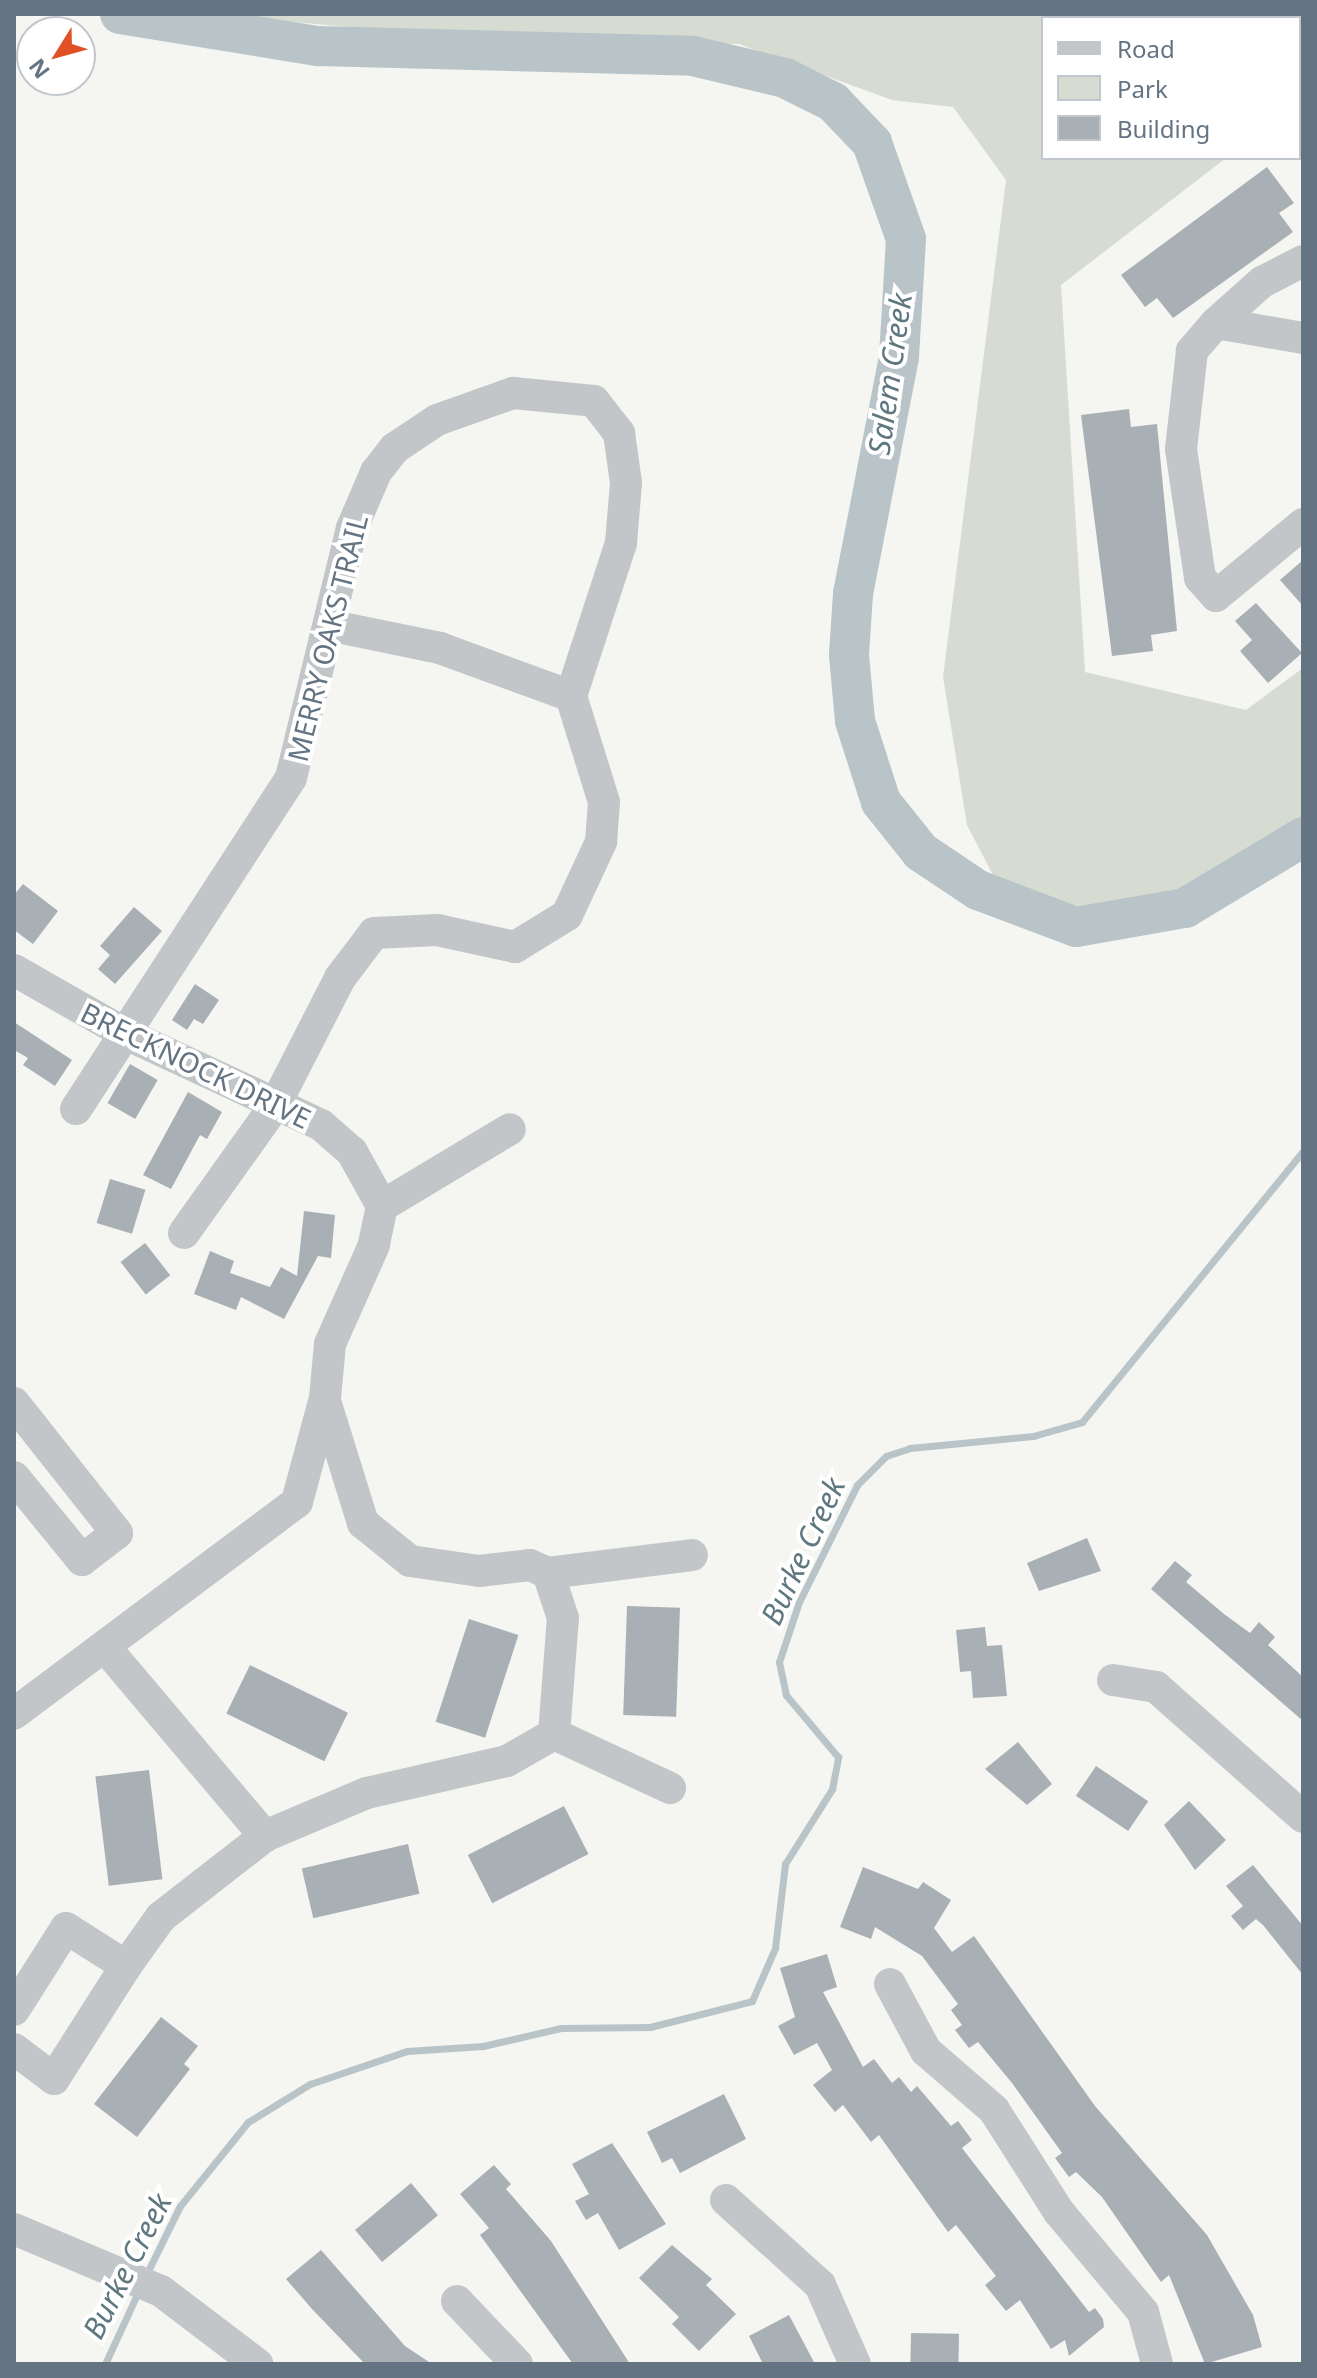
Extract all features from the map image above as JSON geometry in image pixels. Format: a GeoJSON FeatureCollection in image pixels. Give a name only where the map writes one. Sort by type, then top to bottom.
{"type":"FeatureCollection","features":[{"type":"Feature","properties":{"kind":"street"},"geometry":{"type":"LineString","coordinates":[[1303,261],[1262,282],[1216,323],[1192,351],[1181,449],[1200,578],[1216,596],[1303,524]]}},
{"type":"Feature","properties":{"kind":"street"},"geometry":{"type":"LineString","coordinates":[[1216,323],[1303,338]]}},
{"type":"Feature","properties":{"kind":"street","name":"MERRY OAKS TRAIL"},"geometry":{"type":"LineString","coordinates":[[76,1109],[128,1035],[291,778],[333,626],[362,500],[395,448],[437,420],[513,393],[594,401],[619,433],[626,514],[571,696]]}},
{"type":"Feature","properties":{"kind":"street"},"geometry":{"type":"LineString","coordinates":[[184,1233],[274,1107],[340,978],[374,933],[437,930],[515,947],[542,934],[579,899],[604,822],[571,696],[440,648],[333,626]]}},
{"type":"Feature","properties":{"kind":"street","name":"BRECKNOCK DRIVE"},"geometry":{"type":"LineString","coordinates":[[14,970],[128,1035],[274,1107],[321,1125],[352,1152],[382,1206]]}},
{"type":"Feature","properties":{"kind":"street"},"geometry":{"type":"LineString","coordinates":[[14,1714],[297,1502],[325,1398],[330,1344],[374,1245],[382,1206],[510,1129]]}},
{"type":"Feature","properties":{"kind":"street"},"geometry":{"type":"LineString","coordinates":[[325,1398],[348,1486],[375,1539],[429,1567],[530,1565],[548,1573],[692,1555]]}},
{"type":"Feature","properties":{"kind":"street"},"geometry":{"type":"LineString","coordinates":[[14,1403],[117,1533],[88,1558],[74,1551],[14,1477]]}},
{"type":"Feature","properties":{"kind":"street"},"geometry":{"type":"LineString","coordinates":[[548,1573],[563,1618],[554,1734]]}},
{"type":"Feature","properties":{"kind":"street"},"geometry":{"type":"LineString","coordinates":[[105,1647],[265,1836]]}},
{"type":"Feature","properties":{"kind":"street"},"geometry":{"type":"LineString","coordinates":[[1113,1680],[1156,1687],[1303,1817]]}},
{"type":"Feature","properties":{"kind":"street"},"geometry":{"type":"LineString","coordinates":[[554,1734],[670,1788]]}},
{"type":"Feature","properties":{"kind":"street"},"geometry":{"type":"LineString","coordinates":[[14,2049],[54,2079],[161,1917],[265,1836],[367,1793],[507,1761],[554,1734]]}},
{"type":"Feature","properties":{"kind":"street"},"geometry":{"type":"LineString","coordinates":[[14,2010],[66,1928],[126,1966]]}},
{"type":"Feature","properties":{"kind":"street"},"geometry":{"type":"LineString","coordinates":[[890,1984],[926,2051],[994,2110],[1059,2212],[1143,2312],[1157,2364]]}},
{"type":"Feature","properties":{"kind":"street"},"geometry":{"type":"LineString","coordinates":[[726,2200],[820,2285],[855,2364]]}},
{"type":"Feature","properties":{"kind":"street"},"geometry":{"type":"LineString","coordinates":[[14,2229],[161,2291],[257,2364]]}},
{"type":"Feature","properties":{"kind":"street"},"geometry":{"type":"LineString","coordinates":[[457,2301],[517,2364]]}},
{"type":"Feature","properties":{"kind":"green space"},"geometry":{"type":"Polygon","coordinates":[[[204,14],[1303,14],[1301,57],[1301,16],[1041,16],[1041,160],[1223,160],[1061,285],[1085,672],[1246,710],[1303,668],[1303,818],[1220,871],[1136,909],[1064,913],[996,881],[967,825],[943,677],[1006,180],[953,107],[892,100],[739,44],[450,36],[204,14]]]}},
{"type":"Feature","properties":{"kind":"building"},"geometry":{"type":"Polygon","coordinates":[[[1267,167],[1294,203],[1279,213],[1293,232],[1173,318],[1157,298],[1145,307],[1121,275],[1267,167]]]}},
{"type":"Feature","properties":{"kind":"building"},"geometry":{"type":"Polygon","coordinates":[[[1129,409],[1131,427],[1157,424],[1177,631],[1151,635],[1153,651],[1112,656],[1081,415],[1129,409]]]}},
{"type":"Feature","properties":{"kind":"building"},"geometry":{"type":"Polygon","coordinates":[[[1303,560],[1303,606],[1280,580],[1303,560]]]}},
{"type":"Feature","properties":{"kind":"building"},"geometry":{"type":"Polygon","coordinates":[[[1256,603],[1302,653],[1268,683],[1240,651],[1252,640],[1235,621],[1256,603]]]}},
{"type":"Feature","properties":{"kind":"building"},"geometry":{"type":"Polygon","coordinates":[[[23,884],[58,911],[33,944],[14,930],[14,895],[23,884]]]}},
{"type":"Feature","properties":{"kind":"building"},"geometry":{"type":"Polygon","coordinates":[[[134,907],[162,931],[115,984],[98,969],[110,955],[100,946],[134,907]]]}},
{"type":"Feature","properties":{"kind":"building"},"geometry":{"type":"Polygon","coordinates":[[[195,984],[219,1000],[203,1024],[194,1019],[187,1030],[172,1020],[195,984]]]}},
{"type":"Feature","properties":{"kind":"building"},"geometry":{"type":"Polygon","coordinates":[[[14,1022],[72,1060],[55,1086],[23,1065],[28,1058],[14,1050],[14,1022]]]}},
{"type":"Feature","properties":{"kind":"building"},"geometry":{"type":"Polygon","coordinates":[[[130,1064],[158,1080],[135,1119],[108,1103],[130,1064]]]}},
{"type":"Feature","properties":{"kind":"building"},"geometry":{"type":"Polygon","coordinates":[[[188,1092],[222,1112],[207,1139],[200,1135],[171,1189],[143,1175],[188,1092]]]}},
{"type":"Feature","properties":{"kind":"building"},"geometry":{"type":"Polygon","coordinates":[[[110,1179],[145,1190],[132,1234],[97,1223],[110,1179]]]}},
{"type":"Feature","properties":{"kind":"building"},"geometry":{"type":"Polygon","coordinates":[[[304,1211],[335,1215],[331,1258],[318,1256],[284,1319],[241,1297],[236,1310],[194,1294],[210,1251],[234,1261],[230,1273],[270,1287],[281,1267],[297,1276],[304,1211]]]}},
{"type":"Feature","properties":{"kind":"building"},"geometry":{"type":"Polygon","coordinates":[[[145,1243],[170,1275],[146,1294],[121,1262],[145,1243]]]}},
{"type":"Feature","properties":{"kind":"building"},"geometry":{"type":"Polygon","coordinates":[[[1087,1538],[1101,1571],[1039,1591],[1027,1563],[1087,1538]]]}},
{"type":"Feature","properties":{"kind":"building"},"geometry":{"type":"Polygon","coordinates":[[[1175,1561],[1192,1575],[1186,1582],[1224,1614],[1250,1633],[1259,1622],[1275,1637],[1268,1645],[1303,1677],[1303,1721],[1151,1589],[1175,1561]]]}},
{"type":"Feature","properties":{"kind":"building"},"geometry":{"type":"Polygon","coordinates":[[[627,1606],[680,1608],[676,1717],[623,1715],[627,1606]]]}},
{"type":"Feature","properties":{"kind":"building"},"geometry":{"type":"Polygon","coordinates":[[[469,1619],[518,1635],[485,1738],[436,1722],[469,1619]]]}},
{"type":"Feature","properties":{"kind":"building"},"geometry":{"type":"Polygon","coordinates":[[[985,1627],[987,1646],[1002,1645],[1007,1696],[973,1698],[971,1671],[960,1672],[956,1630],[985,1627]]]}},
{"type":"Feature","properties":{"kind":"building"},"geometry":{"type":"Polygon","coordinates":[[[250,1665],[348,1713],[324,1761],[226,1714],[250,1665]]]}},
{"type":"Feature","properties":{"kind":"building"},"geometry":{"type":"Polygon","coordinates":[[[1018,1742],[1052,1784],[1027,1805],[985,1769],[1018,1742]]]}},
{"type":"Feature","properties":{"kind":"building"},"geometry":{"type":"Polygon","coordinates":[[[1096,1766],[1148,1801],[1128,1831],[1076,1796],[1096,1766]]]}},
{"type":"Feature","properties":{"kind":"building"},"geometry":{"type":"Polygon","coordinates":[[[149,1770],[162,1879],[109,1886],[95,1777],[149,1770]]]}},
{"type":"Feature","properties":{"kind":"building"},"geometry":{"type":"Polygon","coordinates":[[[1189,1801],[1226,1840],[1195,1870],[1164,1825],[1189,1801]]]}},
{"type":"Feature","properties":{"kind":"building"},"geometry":{"type":"Polygon","coordinates":[[[564,1806],[589,1854],[492,1903],[468,1855],[564,1806]]]}},
{"type":"Feature","properties":{"kind":"building"},"geometry":{"type":"Polygon","coordinates":[[[408,1844],[419,1894],[313,1918],[302,1869],[408,1844]]]}},
{"type":"Feature","properties":{"kind":"building"},"geometry":{"type":"Polygon","coordinates":[[[1253,1865],[1303,1926],[1303,1975],[1256,1919],[1243,1930],[1231,1916],[1243,1906],[1226,1886],[1253,1865]]]}},
{"type":"Feature","properties":{"kind":"building"},"geometry":{"type":"Polygon","coordinates":[[[863,1867],[918,1889],[923,1882],[951,1900],[934,1928],[952,1952],[974,1936],[1095,2106],[1207,2235],[1253,2315],[1262,2347],[1205,2364],[1169,2275],[1161,2282],[1102,2197],[1076,2172],[1069,2177],[1055,2158],[1062,2153],[1012,2083],[978,2042],[969,2048],[955,2030],[962,2025],[951,2010],[958,2004],[922,1956],[875,1927],[871,1939],[840,1927],[863,1867]]]}},
{"type":"Feature","properties":{"kind":"building"},"geometry":{"type":"Polygon","coordinates":[[[827,1954],[837,1987],[823,1992],[863,2067],[874,2059],[892,2083],[899,2077],[911,2092],[917,2086],[951,2126],[958,2121],[972,2140],[962,2148],[1089,2312],[1095,2308],[1103,2319],[1104,2327],[1069,2356],[1065,2340],[1051,2349],[1020,2300],[1006,2311],[985,2285],[996,2276],[956,2225],[948,2232],[879,2135],[871,2142],[843,2105],[835,2112],[813,2085],[832,2070],[817,2043],[794,2055],[778,2026],[795,2017],[780,1968],[827,1954]]]}},
{"type":"Feature","properties":{"kind":"building"},"geometry":{"type":"Polygon","coordinates":[[[161,2017],[198,2046],[184,2064],[190,2069],[137,2137],[94,2104],[161,2017]]]}},
{"type":"Feature","properties":{"kind":"building"},"geometry":{"type":"Polygon","coordinates":[[[724,2094],[746,2139],[680,2173],[672,2158],[662,2163],[647,2132],[724,2094]]]}},
{"type":"Feature","properties":{"kind":"building"},"geometry":{"type":"Polygon","coordinates":[[[612,2143],[666,2224],[619,2250],[598,2213],[586,2220],[575,2201],[589,2194],[572,2164],[612,2143]]]}},
{"type":"Feature","properties":{"kind":"building"},"geometry":{"type":"Polygon","coordinates":[[[494,2165],[511,2184],[506,2189],[551,2241],[630,2364],[573,2364],[480,2235],[489,2228],[460,2194],[494,2165]]]}},
{"type":"Feature","properties":{"kind":"building"},"geometry":{"type":"Polygon","coordinates":[[[411,2183],[438,2215],[382,2262],[355,2230],[411,2183]]]}},
{"type":"Feature","properties":{"kind":"building"},"geometry":{"type":"Polygon","coordinates":[[[672,2245],[712,2279],[706,2285],[736,2314],[699,2351],[672,2324],[679,2317],[639,2278],[672,2245]]]}},
{"type":"Feature","properties":{"kind":"building"},"geometry":{"type":"Polygon","coordinates":[[[321,2250],[405,2346],[432,2364],[365,2364],[286,2279],[321,2250]]]}},
{"type":"Feature","properties":{"kind":"building"},"geometry":{"type":"Polygon","coordinates":[[[789,2315],[815,2364],[763,2364],[749,2336],[789,2315]]]}},
{"type":"Feature","properties":{"kind":"building"},"geometry":{"type":"Polygon","coordinates":[[[911,2333],[959,2334],[958,2364],[910,2364],[911,2333]]]}},
{"type":"Feature","properties":{"kind":"waterway","name":"Salem Creek"},"geometry":{"type":"LineString","coordinates":[[120,14],[318,46],[693,56],[785,78],[833,102],[872,143],[906,239],[899,357],[853,594],[849,655],[855,721],[881,802],[921,852],[978,890],[1076,927],[1185,908],[1303,837]]}},
{"type":"Feature","properties":{"kind":"waterway","name":"Burke Creek"},"geometry":{"type":"LineString","coordinates":[[146,2275],[180,2206],[248,2122],[310,2084],[407,2051],[483,2046],[561,2028],[650,2027],[752,2001],[775,1948],[785,1864],[832,1789],[838,1757],[786,1695],[779,1662],[799,1602],[857,1485],[886,1456],[910,1448],[1033,1436],[1082,1422],[1303,1151]]}},
{"type":"Feature","properties":{"kind":"waterway","name":"Burke Creek"},"geometry":{"type":"LineString","coordinates":[[105,2364],[139,2290]]}}]}
